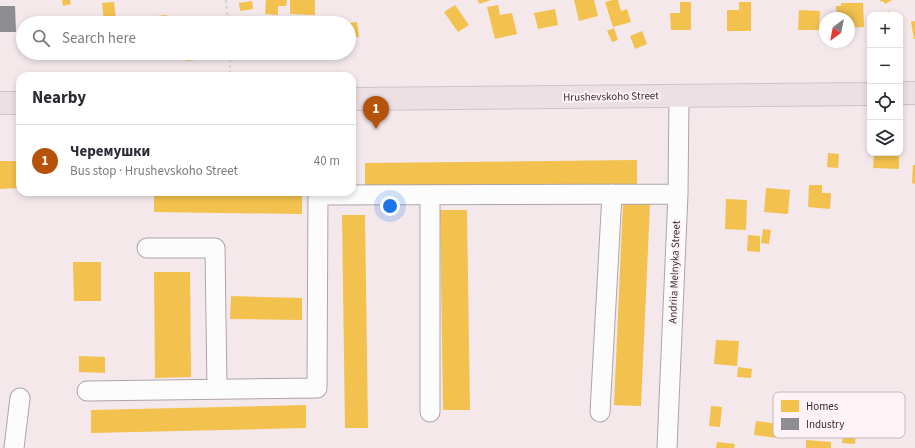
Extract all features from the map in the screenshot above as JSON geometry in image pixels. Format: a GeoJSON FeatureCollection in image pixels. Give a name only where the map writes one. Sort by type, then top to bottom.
{"type":"FeatureCollection","features":[{"type":"Feature","properties":{"kind":"highway"},"geometry":{"type":"LineString","coordinates":[[903,93],[915,93]]}},
{"type":"Feature","properties":{"kind":"highway","name":"Hrushevskoho Street"},"geometry":{"type":"LineString","coordinates":[[356,98],[867,94]]}},
{"type":"Feature","properties":{"kind":"highway"},"geometry":{"type":"LineString","coordinates":[[0,103],[16,102]]}},
{"type":"Feature","properties":{"kind":"street","name":"Andriia Melnyka Street"},"geometry":{"type":"LineString","coordinates":[[667,448],[678,194],[679,95]]}},
{"type":"Feature","properties":{"kind":"street"},"geometry":{"type":"LineString","coordinates":[[356,194],[678,194]]}},
{"type":"Feature","properties":{"kind":"street"},"geometry":{"type":"LineString","coordinates":[[430,194],[430,412]]}},
{"type":"Feature","properties":{"kind":"street"},"geometry":{"type":"LineString","coordinates":[[600,412],[612,194]]}},
{"type":"Feature","properties":{"kind":"street"},"geometry":{"type":"LineString","coordinates":[[87,391],[317,388],[318,196]]}},
{"type":"Feature","properties":{"kind":"street"},"geometry":{"type":"LineString","coordinates":[[147,248],[216,248],[217,389]]}},
{"type":"Feature","properties":{"kind":"street"},"geometry":{"type":"LineString","coordinates":[[14,448],[20,398]]}},
{"type":"Feature","properties":{"kind":"path"},"geometry":{"type":"LineString","coordinates":[[226,0],[227,16]]}},
{"type":"Feature","properties":{"kind":"path"},"geometry":{"type":"LineString","coordinates":[[230,60],[230,72]]}},
{"type":"Feature","properties":{"kind":"building: Homes"},"geometry":{"type":"Polygon","coordinates":[[[62,0],[70,0],[71,4],[63,6],[62,0]]]}},
{"type":"Feature","properties":{"kind":"building: Homes"},"geometry":{"type":"Polygon","coordinates":[[[266,0],[287,0],[286,6],[278,6],[278,15],[265,14],[266,0]]]}},
{"type":"Feature","properties":{"kind":"building: Homes"},"geometry":{"type":"Polygon","coordinates":[[[290,0],[315,0],[315,15],[290,14],[290,0]]]}},
{"type":"Feature","properties":{"kind":"building: Homes"},"geometry":{"type":"Polygon","coordinates":[[[478,0],[491,0],[479,4],[478,0]]]}},
{"type":"Feature","properties":{"kind":"building: Homes"},"geometry":{"type":"Polygon","coordinates":[[[574,0],[594,0],[598,16],[579,21],[574,0]]]}},
{"type":"Feature","properties":{"kind":"building: Homes"},"geometry":{"type":"Polygon","coordinates":[[[618,0],[621,11],[627,9],[631,22],[613,27],[605,2],[618,0]]]}},
{"type":"Feature","properties":{"kind":"building: Homes"},"geometry":{"type":"Polygon","coordinates":[[[880,0],[892,0],[885,4],[880,0]]]}},
{"type":"Feature","properties":{"kind":"building: Homes"},"geometry":{"type":"Polygon","coordinates":[[[252,1],[253,9],[240,11],[239,3],[252,1]]]}},
{"type":"Feature","properties":{"kind":"building: Homes"},"geometry":{"type":"Polygon","coordinates":[[[114,2],[116,16],[103,16],[102,3],[114,2]]]}},
{"type":"Feature","properties":{"kind":"building: Homes"},"geometry":{"type":"Polygon","coordinates":[[[680,2],[691,2],[691,30],[671,30],[670,13],[680,13],[680,2]]]}},
{"type":"Feature","properties":{"kind":"building: Homes"},"geometry":{"type":"Polygon","coordinates":[[[739,2],[751,2],[751,31],[727,31],[727,10],[739,10],[739,2]]]}},
{"type":"Feature","properties":{"kind":"building: Homes"},"geometry":{"type":"Polygon","coordinates":[[[841,3],[863,3],[864,27],[855,28],[855,12],[836,12],[836,6],[841,6],[841,3]]]}},
{"type":"Feature","properties":{"kind":"building: Homes"},"geometry":{"type":"Polygon","coordinates":[[[455,5],[469,25],[458,32],[444,12],[455,5]]]}},
{"type":"Feature","properties":{"kind":"building: Homes"},"geometry":{"type":"Polygon","coordinates":[[[498,5],[500,15],[512,13],[517,34],[495,39],[487,7],[498,5]]]}},
{"type":"Feature","properties":{"kind":"building: Homes"},"geometry":{"type":"Polygon","coordinates":[[[555,9],[558,25],[538,29],[534,13],[555,9]]]}},
{"type":"Feature","properties":{"kind":"building: Homes"},"geometry":{"type":"Polygon","coordinates":[[[799,10],[820,11],[819,30],[798,30],[799,10]]]}},
{"type":"Feature","properties":{"kind":"building: Homes"},"geometry":{"type":"Polygon","coordinates":[[[915,21],[915,39],[914,39],[911,22],[915,21]]]}},
{"type":"Feature","properties":{"kind":"building: Homes"},"geometry":{"type":"Polygon","coordinates":[[[357,22],[359,37],[356,37],[357,22]]]}},
{"type":"Feature","properties":{"kind":"building: Homes"},"geometry":{"type":"Polygon","coordinates":[[[614,28],[618,40],[612,42],[607,31],[614,28]]]}},
{"type":"Feature","properties":{"kind":"building: Homes"},"geometry":{"type":"Polygon","coordinates":[[[642,31],[647,44],[635,49],[630,36],[642,31]]]}},
{"type":"Feature","properties":{"kind":"building: Homes"},"geometry":{"type":"Polygon","coordinates":[[[828,153],[839,154],[838,168],[827,167],[828,153]]]}},
{"type":"Feature","properties":{"kind":"building: Homes"},"geometry":{"type":"Polygon","coordinates":[[[874,156],[899,156],[899,169],[873,168],[874,156]]]}},
{"type":"Feature","properties":{"kind":"building: Homes"},"geometry":{"type":"Polygon","coordinates":[[[637,160],[637,186],[365,189],[365,163],[637,160]]]}},
{"type":"Feature","properties":{"kind":"building: Homes"},"geometry":{"type":"Polygon","coordinates":[[[0,161],[16,161],[16,188],[0,189],[0,161]]]}},
{"type":"Feature","properties":{"kind":"building: Homes"},"geometry":{"type":"Polygon","coordinates":[[[913,165],[915,165],[915,184],[912,183],[913,165]]]}},
{"type":"Feature","properties":{"kind":"building: Homes"},"geometry":{"type":"Polygon","coordinates":[[[809,185],[822,185],[822,193],[831,193],[830,209],[808,207],[809,185]]]}},
{"type":"Feature","properties":{"kind":"building: Homes"},"geometry":{"type":"Polygon","coordinates":[[[766,188],[790,190],[788,214],[764,212],[766,188]]]}},
{"type":"Feature","properties":{"kind":"building: Homes"},"geometry":{"type":"Polygon","coordinates":[[[154,196],[302,196],[302,214],[154,212],[154,196]]]}},
{"type":"Feature","properties":{"kind":"building: Homes"},"geometry":{"type":"Polygon","coordinates":[[[726,199],[747,200],[746,230],[725,229],[726,199]]]}},
{"type":"Feature","properties":{"kind":"building: Homes"},"geometry":{"type":"Polygon","coordinates":[[[623,202],[650,204],[641,406],[614,405],[623,202]]]}},
{"type":"Feature","properties":{"kind":"building: Homes"},"geometry":{"type":"Polygon","coordinates":[[[440,210],[467,210],[470,410],[443,410],[440,210]]]}},
{"type":"Feature","properties":{"kind":"building: Homes"},"geometry":{"type":"Polygon","coordinates":[[[342,215],[365,215],[368,428],[345,428],[342,215]]]}},
{"type":"Feature","properties":{"kind":"building: Homes"},"geometry":{"type":"Polygon","coordinates":[[[763,229],[771,230],[769,244],[761,243],[763,229]]]}},
{"type":"Feature","properties":{"kind":"building: Homes"},"geometry":{"type":"Polygon","coordinates":[[[748,235],[760,236],[760,252],[747,251],[748,235]]]}},
{"type":"Feature","properties":{"kind":"building: Homes"},"geometry":{"type":"Polygon","coordinates":[[[73,262],[101,262],[101,301],[74,301],[73,262]]]}},
{"type":"Feature","properties":{"kind":"building: Homes"},"geometry":{"type":"Polygon","coordinates":[[[154,272],[190,272],[191,377],[155,378],[154,272]]]}},
{"type":"Feature","properties":{"kind":"building: Homes"},"geometry":{"type":"Polygon","coordinates":[[[231,296],[302,298],[302,320],[230,319],[231,296]]]}},
{"type":"Feature","properties":{"kind":"building: Homes"},"geometry":{"type":"Polygon","coordinates":[[[716,340],[739,341],[737,366],[714,364],[716,340]]]}},
{"type":"Feature","properties":{"kind":"building: Homes"},"geometry":{"type":"Polygon","coordinates":[[[79,356],[105,357],[105,373],[79,372],[79,356]]]}},
{"type":"Feature","properties":{"kind":"building: Homes"},"geometry":{"type":"Polygon","coordinates":[[[738,367],[752,369],[751,378],[737,377],[738,367]]]}},
{"type":"Feature","properties":{"kind":"building: Homes"},"geometry":{"type":"Polygon","coordinates":[[[306,405],[306,428],[91,433],[91,410],[306,405]]]}},
{"type":"Feature","properties":{"kind":"building: Homes"},"geometry":{"type":"Polygon","coordinates":[[[711,406],[722,407],[720,427],[709,426],[711,406]]]}},
{"type":"Feature","properties":{"kind":"building: Homes"},"geometry":{"type":"Polygon","coordinates":[[[756,421],[773,423],[773,437],[754,435],[756,421]]]}},
{"type":"Feature","properties":{"kind":"building: Homes"},"geometry":{"type":"Polygon","coordinates":[[[842,438],[856,438],[855,444],[842,443],[842,438]]]}},
{"type":"Feature","properties":{"kind":"building: Homes"},"geometry":{"type":"Polygon","coordinates":[[[806,440],[831,442],[831,448],[806,448],[806,440]]]}},
{"type":"Feature","properties":{"kind":"building: Homes"},"geometry":{"type":"Polygon","coordinates":[[[717,442],[735,444],[734,448],[716,448],[717,442]]]}},
{"type":"Feature","properties":{"kind":"building: Industry"},"geometry":{"type":"Polygon","coordinates":[[[0,6],[15,6],[16,32],[0,32],[0,6]]]}},
{"type":"Feature","properties":{"kind":"place","name":"Черемушки"},"geometry":{"type":"Point","coordinates":[376,129]}}]}
